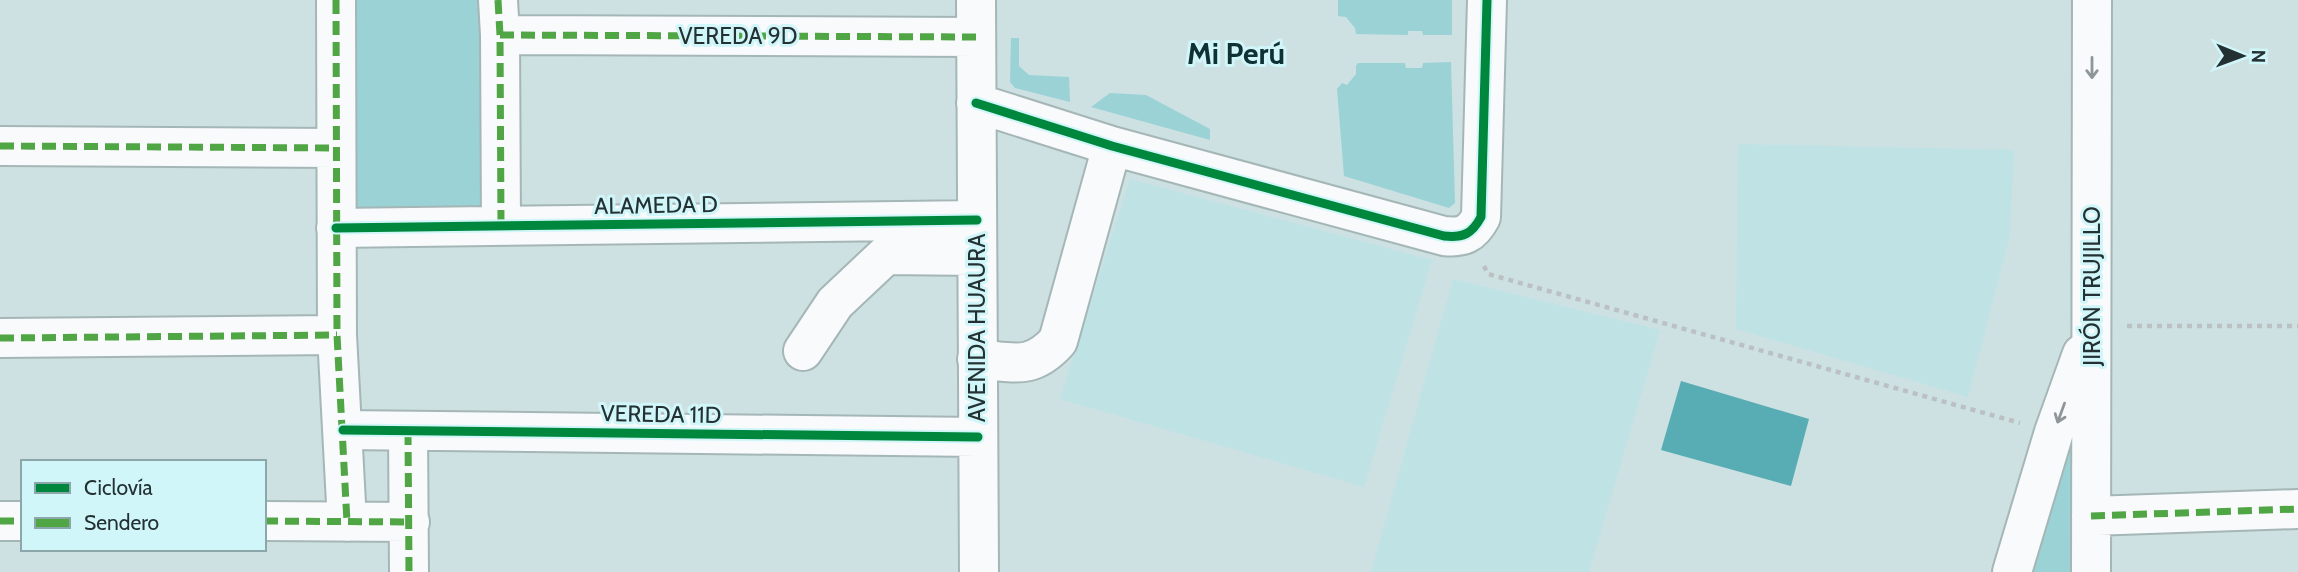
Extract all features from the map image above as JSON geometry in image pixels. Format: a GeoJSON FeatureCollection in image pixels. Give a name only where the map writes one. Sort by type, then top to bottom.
{"type":"FeatureCollection","features":[{"type":"Feature","properties":{"kind":"street"},"geometry":{"type":"LineString","coordinates":[[337,0],[337,335],[347,522]]}},
{"type":"Feature","properties":{"kind":"street","name":"AVENIDA HUAURA"},"geometry":{"type":"LineString","coordinates":[[976,0],[979,572]]}},
{"type":"Feature","properties":{"kind":"street"},"geometry":{"type":"LineString","coordinates":[[976,103],[1112,146],[1444,236],[1459,237],[1475,228],[1481,217],[1487,0]]}},
{"type":"Feature","properties":{"kind":"street","name":"JIRÓN TRUJILLO"},"geometry":{"type":"LineString","coordinates":[[2091,572],[2092,0]]}},
{"type":"Feature","properties":{"kind":"street"},"geometry":{"type":"LineString","coordinates":[[499,17],[501,226]]}},
{"type":"Feature","properties":{"kind":"street","name":"VEREDA 9D"},"geometry":{"type":"LineString","coordinates":[[499,17],[976,37]]}},
{"type":"Feature","properties":{"kind":"street"},"geometry":{"type":"LineString","coordinates":[[0,146],[336,148]]}},
{"type":"Feature","properties":{"kind":"street"},"geometry":{"type":"LineString","coordinates":[[978,359],[1023,363],[1047,353],[1058,341],[1112,146]]}},
{"type":"Feature","properties":{"kind":"street","name":"ALAMEDA D"},"geometry":{"type":"LineString","coordinates":[[336,228],[501,226],[977,238]]}},
{"type":"Feature","properties":{"kind":"street"},"geometry":{"type":"LineString","coordinates":[[803,351],[835,303],[886,254],[977,238]]}},
{"type":"Feature","properties":{"kind":"street"},"geometry":{"type":"LineString","coordinates":[[2012,572],[2054,432],[2092,326]]}},
{"type":"Feature","properties":{"kind":"street"},"geometry":{"type":"LineString","coordinates":[[0,338],[337,335]]}},
{"type":"Feature","properties":{"kind":"street","name":"VEREDA 11D"},"geometry":{"type":"LineString","coordinates":[[343,430],[978,437]]}},
{"type":"Feature","properties":{"kind":"street"},"geometry":{"type":"LineString","coordinates":[[408,431],[409,572]]}},
{"type":"Feature","properties":{"kind":"street"},"geometry":{"type":"LineString","coordinates":[[2091,516],[2298,509]]}},
{"type":"Feature","properties":{"kind":"street"},"geometry":{"type":"LineString","coordinates":[[0,521],[21,521]]}},
{"type":"Feature","properties":{"kind":"street"},"geometry":{"type":"LineString","coordinates":[[266,522],[410,522]]}},
{"type":"Feature","properties":{"kind":"path"},"geometry":{"type":"LineString","coordinates":[[1468,234],[1488,274],[2054,432]]}},
{"type":"Feature","properties":{"kind":"path"},"geometry":{"type":"LineString","coordinates":[[2092,326],[2298,326]]}},
{"type":"Feature","properties":{"kind":"shaded area"},"geometry":{"type":"Polygon","coordinates":[[[347,0],[488,0],[487,218],[344,221],[347,0]]]}},
{"type":"Feature","properties":{"kind":"shaded area"},"geometry":{"type":"Polygon","coordinates":[[[1338,0],[1452,0],[1452,35],[1423,35],[1422,31],[1408,31],[1408,35],[1356,34],[1355,28],[1346,17],[1338,16],[1338,0]]]}},
{"type":"Feature","properties":{"kind":"shaded area"},"geometry":{"type":"Polygon","coordinates":[[[1011,38],[1019,38],[1019,66],[1029,75],[1069,77],[1070,102],[1015,88],[1010,82],[1011,38]]]}},
{"type":"Feature","properties":{"kind":"shaded area"},"geometry":{"type":"Polygon","coordinates":[[[1451,62],[1455,203],[1449,208],[1344,176],[1337,89],[1342,83],[1347,85],[1356,74],[1358,63],[1405,63],[1406,68],[1422,68],[1423,63],[1451,62]]]}},
{"type":"Feature","properties":{"kind":"shaded area"},"geometry":{"type":"Polygon","coordinates":[[[1110,93],[1146,95],[1210,129],[1210,140],[1091,107],[1110,93]]]}},
{"type":"Feature","properties":{"kind":"shaded area"},"geometry":{"type":"Polygon","coordinates":[[[1738,144],[2014,150],[2010,235],[1968,397],[1736,329],[1738,144]]]}},
{"type":"Feature","properties":{"kind":"shaded area"},"geometry":{"type":"Polygon","coordinates":[[[1130,179],[1432,260],[1364,487],[1060,399],[1130,179]]]}},
{"type":"Feature","properties":{"kind":"shaded area"},"geometry":{"type":"Polygon","coordinates":[[[1453,279],[1660,330],[1589,572],[1371,572],[1453,279]]]}},
{"type":"Feature","properties":{"kind":"shaded area"},"geometry":{"type":"Polygon","coordinates":[[[1681,381],[1809,419],[1791,486],[1661,450],[1681,381]]]}},
{"type":"Feature","properties":{"kind":"shaded area"},"geometry":{"type":"Polygon","coordinates":[[[2079,434],[2084,572],[2030,572],[2066,444],[2079,434]]]}},
{"type":"Feature","properties":{"kind":"marked path"},"geometry":{"type":"LineString","coordinates":[[336,0],[337,335],[347,522]]}},
{"type":"Feature","properties":{"kind":"marked path"},"geometry":{"type":"LineString","coordinates":[[498,0],[501,226]]}},
{"type":"Feature","properties":{"kind":"marked path"},"geometry":{"type":"LineString","coordinates":[[500,35],[976,37]]}},
{"type":"Feature","properties":{"kind":"marked path"},"geometry":{"type":"LineString","coordinates":[[0,146],[336,148]]}},
{"type":"Feature","properties":{"kind":"marked path"},"geometry":{"type":"LineString","coordinates":[[0,338],[337,335]]}},
{"type":"Feature","properties":{"kind":"marked path"},"geometry":{"type":"LineString","coordinates":[[408,431],[409,572]]}},
{"type":"Feature","properties":{"kind":"marked path"},"geometry":{"type":"LineString","coordinates":[[2091,516],[2298,509]]}},
{"type":"Feature","properties":{"kind":"marked path"},"geometry":{"type":"LineString","coordinates":[[0,521],[21,521]]}},
{"type":"Feature","properties":{"kind":"marked path"},"geometry":{"type":"LineString","coordinates":[[266,521],[410,522]]}},
{"type":"Feature","properties":{"kind":"cycle path"},"geometry":{"type":"LineString","coordinates":[[976,103],[1112,146],[1444,236],[1462,235],[1470,231],[1481,217],[1487,0]]}},
{"type":"Feature","properties":{"kind":"cycle path"},"geometry":{"type":"LineString","coordinates":[[336,228],[977,220]]}},
{"type":"Feature","properties":{"kind":"cycle path"},"geometry":{"type":"LineString","coordinates":[[343,430],[978,437]]}},
{"type":"Feature","properties":{"kind":"district","name":"Mi Perú"},"geometry":{"type":"Point","coordinates":[1236,54]}}]}
